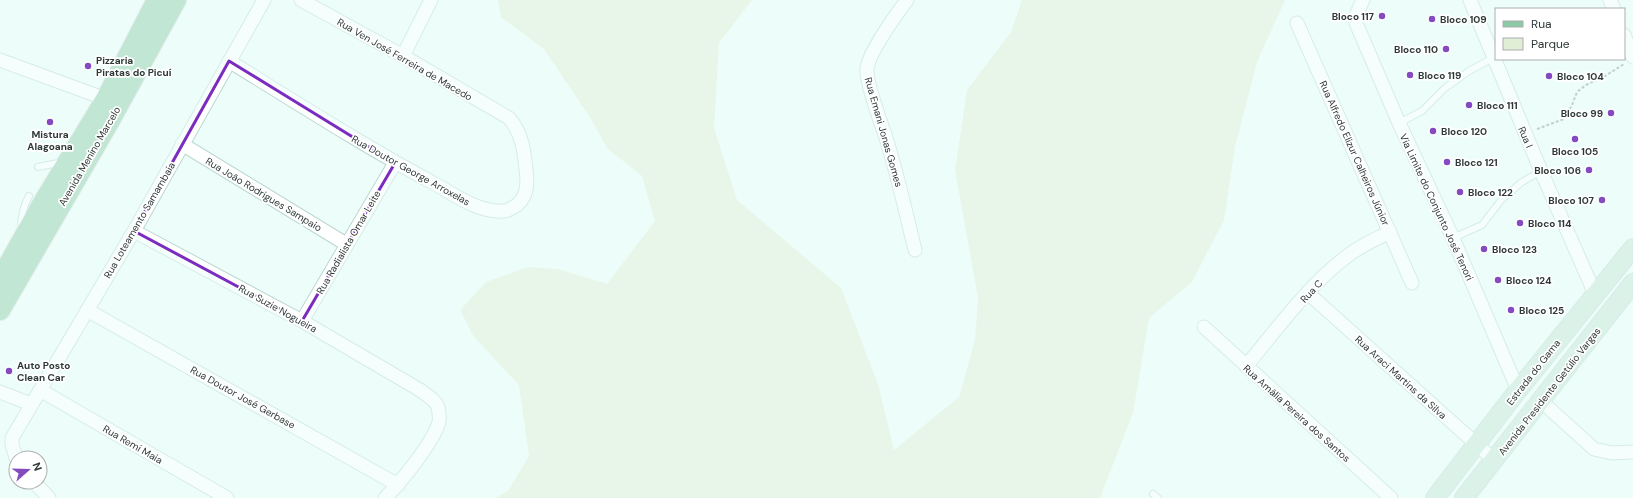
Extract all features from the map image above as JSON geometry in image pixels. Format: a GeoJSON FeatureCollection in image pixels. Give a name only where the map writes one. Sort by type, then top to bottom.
{"type":"FeatureCollection","features":[{"type":"Feature","properties":{"kind":"main road","name":"Avenida Menino Marcelo"},"geometry":{"type":"LineString","coordinates":[[0,280],[42,199],[68,161],[106,99],[157,0]]}},
{"type":"Feature","properties":{"kind":"main road","name":"Avenida Menino Marcelo"},"geometry":{"type":"LineString","coordinates":[[0,310],[42,199],[109,122],[176,0]]}},
{"type":"Feature","properties":{"kind":"street","name":"Rua Loteamento Samambaia"},"geometry":{"type":"LineString","coordinates":[[14,450],[12,438],[134,231],[264,0]]}},
{"type":"Feature","properties":{"kind":"street","name":"Rua Ven José Ferreira de Macedo"},"geometry":{"type":"LineString","coordinates":[[301,0],[403,56],[509,118]]}},
{"type":"Feature","properties":{"kind":"street"},"geometry":{"type":"LineString","coordinates":[[403,56],[431,0]]}},
{"type":"Feature","properties":{"kind":"street","name":"Rua Emani Jonas Gomes"},"geometry":{"type":"LineString","coordinates":[[907,0],[874,50],[866,69],[871,91],[894,165],[915,250]]}},
{"type":"Feature","properties":{"kind":"street","name":"Via Limite do Conjunto José Tenori"},"geometry":{"type":"LineString","coordinates":[[1363,0],[1356,13],[1356,23],[1399,123],[1453,238],[1518,390]]}},
{"type":"Feature","properties":{"kind":"street","name":"Rua I"},"geometry":{"type":"LineString","coordinates":[[1470,0],[1525,134],[1595,294]]}},
{"type":"Feature","properties":{"kind":"street","name":"Rua Alfredo Elizur Calheiros Júnior"},"geometry":{"type":"LineString","coordinates":[[1297,23],[1412,283]]}},
{"type":"Feature","properties":{"kind":"street"},"geometry":{"type":"LineString","coordinates":[[1625,39],[1630,59]]}},
{"type":"Feature","properties":{"kind":"street"},"geometry":{"type":"LineString","coordinates":[[0,60],[106,99]]}},
{"type":"Feature","properties":{"kind":"street","name":"Rua Doutor George Arroxelas"},"geometry":{"type":"LineString","coordinates":[[229,61],[395,163],[477,206],[495,211],[506,211],[516,206],[523,199],[527,189],[522,141],[516,127],[509,118]]}},
{"type":"Feature","properties":{"kind":"street","name":"Rua João Rodrigues Sampaio"},"geometry":{"type":"LineString","coordinates":[[182,144],[346,244]]}},
{"type":"Feature","properties":{"kind":"street","name":"Rua Radialista Omar Leite"},"geometry":{"type":"LineString","coordinates":[[302,321],[395,163]]}},
{"type":"Feature","properties":{"kind":"street","name":"Rua Suzie Nogueira"},"geometry":{"type":"LineString","coordinates":[[134,231],[302,321],[420,390],[433,400],[438,406],[439,421],[433,435],[398,485],[385,498]]}},
{"type":"Feature","properties":{"kind":"street","name":"Rua C"},"geometry":{"type":"LineString","coordinates":[[1246,366],[1308,293],[1332,268],[1364,245],[1390,232]]}},
{"type":"Feature","properties":{"kind":"street","name":"Estrada do Gama"},"geometry":{"type":"LineString","coordinates":[[1435,498],[1518,390],[1633,248]]}},
{"type":"Feature","properties":{"kind":"street","name":"Avenida Presidente Getúlio Vargas"},"geometry":{"type":"LineString","coordinates":[[1464,498],[1633,283]]}},
{"type":"Feature","properties":{"kind":"street","name":"Rua Araci Martins da Silva"},"geometry":{"type":"LineString","coordinates":[[1308,293],[1494,460]]}},
{"type":"Feature","properties":{"kind":"street","name":"Rua Doutor José Gerbase"},"geometry":{"type":"LineString","coordinates":[[87,310],[398,485]]}},
{"type":"Feature","properties":{"kind":"street","name":"Rua Amália Pereira dos Santos"},"geometry":{"type":"LineString","coordinates":[[1204,327],[1391,498]]}},
{"type":"Feature","properties":{"kind":"street","name":"Rua Remi Maia"},"geometry":{"type":"LineString","coordinates":[[40,390],[227,498]]}},
{"type":"Feature","properties":{"kind":"street"},"geometry":{"type":"LineString","coordinates":[[0,392],[31,404]]}},
{"type":"Feature","properties":{"kind":"street"},"geometry":{"type":"LineString","coordinates":[[1541,401],[1594,449],[1612,453],[1633,452]]}},
{"type":"Feature","properties":{"kind":"street"},"geometry":{"type":"LineString","coordinates":[[42,490],[49,498]]}},
{"type":"Feature","properties":{"kind":"lane"},"geometry":{"type":"LineString","coordinates":[[1399,123],[1422,111],[1445,88],[1469,71],[1494,58]]}},
{"type":"Feature","properties":{"kind":"lane"},"geometry":{"type":"LineString","coordinates":[[38,167],[51,166],[68,161]]}},
{"type":"Feature","properties":{"kind":"lane"},"geometry":{"type":"LineString","coordinates":[[1453,238],[1482,225],[1502,199],[1522,182],[1541,171]]}},
{"type":"Feature","properties":{"kind":"lane"},"geometry":{"type":"LineString","coordinates":[[1153,494],[1158,498]]}},
{"type":"Feature","properties":{"kind":"path"},"geometry":{"type":"LineString","coordinates":[[1525,134],[1564,119],[1577,92],[1586,85],[1606,76],[1630,59]]}},
{"type":"Feature","properties":{"kind":"highlighted area"},"geometry":{"type":"Polygon","coordinates":[[[229,61],[395,163],[302,321],[134,231],[229,61]]]}},
{"type":"Feature","properties":{"kind":"green space"},"geometry":{"type":"Polygon","coordinates":[[[498,0],[752,0],[719,43],[714,128],[737,200],[841,288],[878,384],[894,450],[959,397],[975,340],[978,298],[955,170],[967,90],[1011,32],[1022,0],[1285,0],[1257,62],[1235,147],[1224,220],[1192,282],[1149,318],[1133,413],[1100,498],[495,498],[508,491],[529,456],[519,385],[474,337],[460,310],[486,282],[528,267],[558,269],[607,284],[655,221],[642,176],[608,149],[589,116],[544,49],[501,17],[498,0]]]}},
{"type":"Feature","properties":{"kind":"place","name":"Bloco 117"},"geometry":{"type":"Point","coordinates":[1382,16]}},
{"type":"Feature","properties":{"kind":"place","name":"Bloco 109"},"geometry":{"type":"Point","coordinates":[1432,19]}},
{"type":"Feature","properties":{"kind":"place","name":"Bloco 110"},"geometry":{"type":"Point","coordinates":[1446,49]}},
{"type":"Feature","properties":{"kind":"place","name":"Pizzaria Piratas do Picuí"},"geometry":{"type":"Point","coordinates":[88,66]}},
{"type":"Feature","properties":{"kind":"place","name":"Bloco 119"},"geometry":{"type":"Point","coordinates":[1410,75]}},
{"type":"Feature","properties":{"kind":"place","name":"Bloco 104"},"geometry":{"type":"Point","coordinates":[1549,76]}},
{"type":"Feature","properties":{"kind":"place","name":"Bloco 111"},"geometry":{"type":"Point","coordinates":[1469,105]}},
{"type":"Feature","properties":{"kind":"place","name":"Bloco 99"},"geometry":{"type":"Point","coordinates":[1611,113]}},
{"type":"Feature","properties":{"kind":"place","name":"Mistura Alagoana"},"geometry":{"type":"Point","coordinates":[50,122]}},
{"type":"Feature","properties":{"kind":"place","name":"Bloco 120"},"geometry":{"type":"Point","coordinates":[1433,131]}},
{"type":"Feature","properties":{"kind":"place","name":"Bloco 105"},"geometry":{"type":"Point","coordinates":[1575,139]}},
{"type":"Feature","properties":{"kind":"place","name":"Bloco 121"},"geometry":{"type":"Point","coordinates":[1447,162]}},
{"type":"Feature","properties":{"kind":"place","name":"Bloco 106"},"geometry":{"type":"Point","coordinates":[1589,170]}},
{"type":"Feature","properties":{"kind":"place","name":"Bloco 122"},"geometry":{"type":"Point","coordinates":[1460,192]}},
{"type":"Feature","properties":{"kind":"place","name":"Bloco 107"},"geometry":{"type":"Point","coordinates":[1602,200]}},
{"type":"Feature","properties":{"kind":"place","name":"Bloco 114"},"geometry":{"type":"Point","coordinates":[1520,223]}},
{"type":"Feature","properties":{"kind":"place","name":"Bloco 123"},"geometry":{"type":"Point","coordinates":[1484,249]}},
{"type":"Feature","properties":{"kind":"place","name":"Bloco 124"},"geometry":{"type":"Point","coordinates":[1498,280]}},
{"type":"Feature","properties":{"kind":"place","name":"Bloco 125"},"geometry":{"type":"Point","coordinates":[1511,310]}},
{"type":"Feature","properties":{"kind":"place","name":"Auto Posto Clean Car"},"geometry":{"type":"Point","coordinates":[9,371]}}]}
